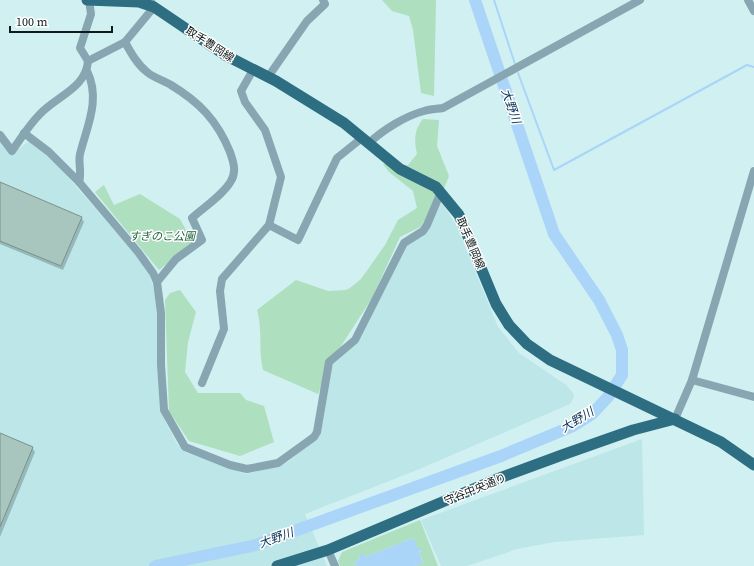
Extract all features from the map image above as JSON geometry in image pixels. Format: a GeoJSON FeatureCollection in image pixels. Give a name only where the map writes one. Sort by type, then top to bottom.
{"type":"FeatureCollection","features":[{"type":"Feature","properties":{"kind":"main road","name":"取手豊岡線"},"geometry":{"type":"LineString","coordinates":[[88,0],[152,4],[225,55],[268,77],[344,123],[400,169],[442,192],[459,215],[496,304],[509,325],[527,344],[550,360],[721,442],[754,464]]}},
{"type":"Feature","properties":{"kind":"main road","name":"守谷中央通り"},"geometry":{"type":"LineString","coordinates":[[277,566],[328,550],[497,479],[562,454],[633,430],[675,419]]}},
{"type":"Feature","properties":{"kind":"street"},"geometry":{"type":"LineString","coordinates":[[79,182],[81,174],[80,156],[93,105],[93,86],[87,71],[88,61],[80,48],[91,14],[88,0]]}},
{"type":"Feature","properties":{"kind":"street"},"geometry":{"type":"LineString","coordinates":[[268,77],[307,21],[325,4],[323,0]]}},
{"type":"Feature","properties":{"kind":"street"},"geometry":{"type":"LineString","coordinates":[[269,225],[298,240],[337,158],[402,121],[424,111],[443,108],[640,0]]}},
{"type":"Feature","properties":{"kind":"street"},"geometry":{"type":"LineString","coordinates":[[748,0],[754,11]]}},
{"type":"Feature","properties":{"kind":"street"},"geometry":{"type":"LineString","coordinates":[[88,61],[125,42],[152,4]]}},
{"type":"Feature","properties":{"kind":"street"},"geometry":{"type":"LineString","coordinates":[[125,42],[134,57],[148,73],[184,93],[207,113],[222,133],[232,158],[235,171],[231,181],[224,190],[192,218],[202,240],[176,259],[157,282]]}},
{"type":"Feature","properties":{"kind":"street"},"geometry":{"type":"LineString","coordinates":[[202,383],[224,329],[220,291],[222,279],[269,225],[281,177],[265,130],[245,102],[241,91],[253,70]]}},
{"type":"Feature","properties":{"kind":"street"},"geometry":{"type":"LineString","coordinates":[[0,135],[12,151],[24,133],[41,113],[78,84],[87,71]]}},
{"type":"Feature","properties":{"kind":"street"},"geometry":{"type":"LineString","coordinates":[[24,133],[49,152],[79,182],[138,252],[157,282],[162,313],[161,365],[164,410],[181,442],[189,450],[247,470],[278,463],[314,437],[317,432],[329,362],[355,340],[404,243],[423,231],[442,192]]}},
{"type":"Feature","properties":{"kind":"street"},"geometry":{"type":"LineString","coordinates":[[675,419],[692,380],[754,171]]}},
{"type":"Feature","properties":{"kind":"street"},"geometry":{"type":"LineString","coordinates":[[692,380],[754,397]]}},
{"type":"Feature","properties":{"kind":"street"},"geometry":{"type":"LineString","coordinates":[[328,550],[335,566]]}},
{"type":"Feature","properties":{"kind":"shaded area"},"geometry":{"type":"Polygon","coordinates":[[[0,140],[11,155],[29,141],[54,161],[139,259],[149,273],[155,293],[158,317],[157,364],[160,411],[177,444],[185,452],[246,474],[279,466],[288,462],[318,438],[333,363],[358,342],[407,246],[426,233],[442,202],[457,227],[498,327],[519,353],[566,385],[574,394],[573,399],[570,404],[417,470],[305,514],[327,566],[0,566],[0,140]]]}},
{"type":"Feature","properties":{"kind":"shaded area"},"geometry":{"type":"Polygon","coordinates":[[[642,439],[644,535],[554,542],[517,549],[467,566],[441,566],[421,520],[642,439]]]}},
{"type":"Feature","properties":{"kind":"shaded area"},"geometry":{"type":"Polygon","coordinates":[[[413,538],[418,549],[421,548],[422,550],[419,552],[423,563],[415,566],[358,566],[353,563],[360,559],[359,555],[364,553],[365,557],[413,538]]]}},
{"type":"Feature","properties":{"kind":"green space"},"geometry":{"type":"Polygon","coordinates":[[[382,0],[436,0],[434,96],[421,93],[413,30],[409,16],[392,11],[382,0]]]}},
{"type":"Feature","properties":{"kind":"green space"},"geometry":{"type":"Polygon","coordinates":[[[423,119],[439,120],[437,146],[449,176],[439,201],[420,227],[400,237],[372,298],[332,360],[318,394],[263,370],[260,325],[257,310],[296,280],[328,291],[346,290],[350,288],[361,279],[385,245],[398,220],[417,208],[413,191],[389,172],[383,164],[408,165],[417,154],[415,144],[416,131],[423,119]]]}},
{"type":"Feature","properties":{"kind":"green space","name":"すぎのこ公園"},"geometry":{"type":"Polygon","coordinates":[[[104,185],[114,205],[140,194],[180,219],[193,243],[159,270],[95,192],[104,185]]]}},
{"type":"Feature","properties":{"kind":"green space"},"geometry":{"type":"Polygon","coordinates":[[[180,290],[196,312],[188,342],[185,372],[198,393],[240,393],[246,400],[264,406],[274,442],[240,456],[189,441],[169,411],[165,300],[170,293],[180,290]]]}},
{"type":"Feature","properties":{"kind":"green space"},"geometry":{"type":"Polygon","coordinates":[[[420,520],[438,566],[415,566],[423,562],[419,552],[422,551],[418,550],[413,538],[365,557],[359,555],[360,559],[353,563],[358,566],[340,566],[338,561],[342,552],[420,520]]]}},
{"type":"Feature","properties":{"kind":"building"},"geometry":{"type":"Polygon","coordinates":[[[0,182],[82,217],[61,266],[0,241],[0,182]]]}},
{"type":"Feature","properties":{"kind":"building"},"geometry":{"type":"Polygon","coordinates":[[[0,433],[33,447],[0,527],[0,433]]]}},
{"type":"Feature","properties":{"kind":"waterway","name":"大野川"},"geometry":{"type":"LineString","coordinates":[[155,566],[256,545],[501,456],[573,426],[592,414],[608,397],[622,375],[622,350],[617,335],[599,300],[554,234],[475,0]]}},
{"type":"Feature","properties":{"kind":"waterway"},"geometry":{"type":"LineString","coordinates":[[494,0],[515,64]]}},
{"type":"Feature","properties":{"kind":"waterway"},"geometry":{"type":"LineString","coordinates":[[518,73],[554,170],[747,65],[754,67]]}}]}
